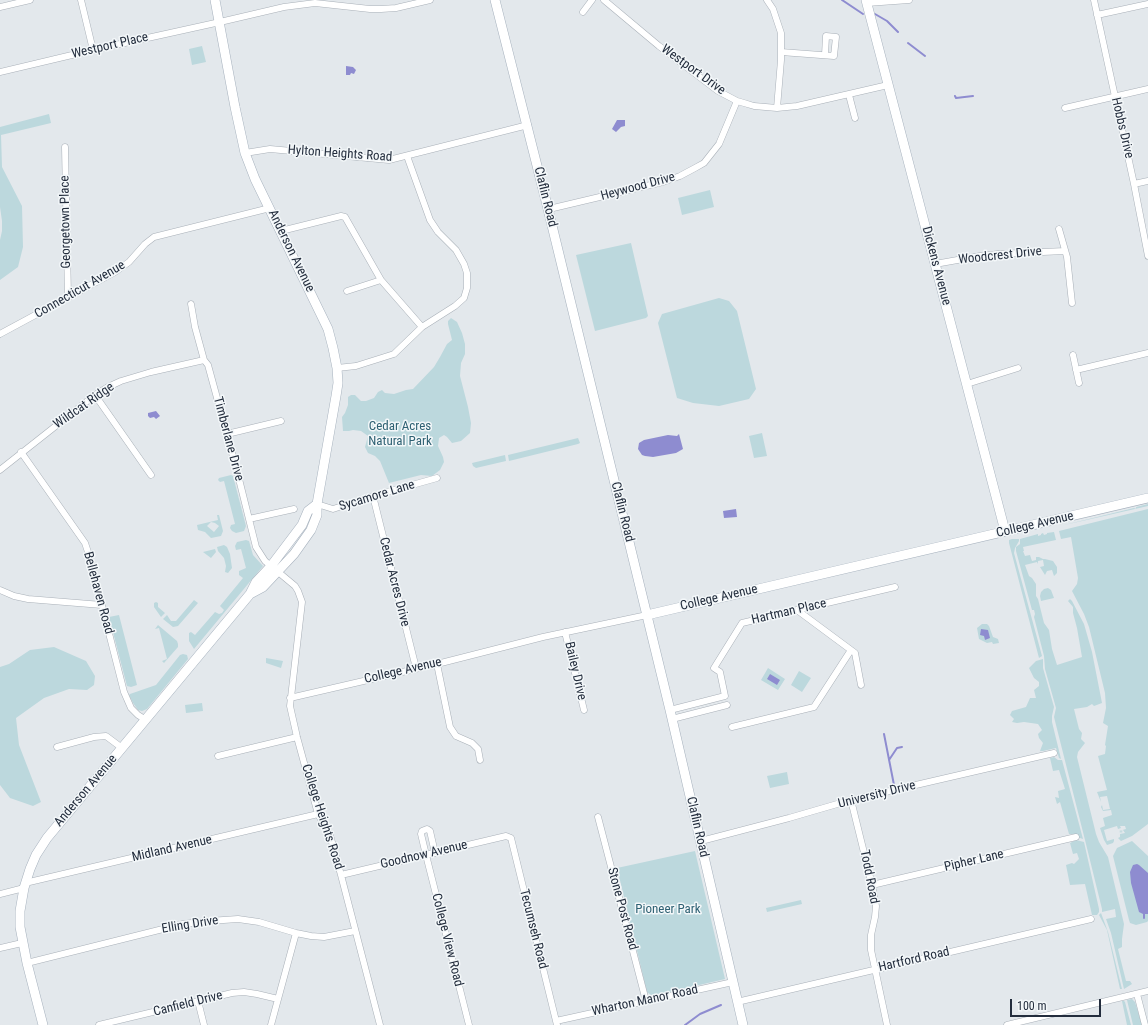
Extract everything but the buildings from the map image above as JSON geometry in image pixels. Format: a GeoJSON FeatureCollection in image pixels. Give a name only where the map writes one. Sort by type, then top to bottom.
{"type":"FeatureCollection","features":[{"type":"Feature","properties":{"kind":"street"},"geometry":{"type":"LineString","coordinates":[[0,7],[30,0]]}},
{"type":"Feature","properties":{"kind":"street"},"geometry":{"type":"LineString","coordinates":[[81,0],[93,50]]}},
{"type":"Feature","properties":{"kind":"street","name":"Anderson Avenue"},"geometry":{"type":"LineString","coordinates":[[43,1025],[22,943],[20,911],[25,886],[36,855],[47,838],[250,594],[256,582],[275,569],[302,525],[308,511],[317,504],[336,396],[338,383],[337,368],[328,329],[255,179],[245,152],[215,0]]}},
{"type":"Feature","properties":{"kind":"street"},"geometry":{"type":"LineString","coordinates":[[220,22],[284,7],[304,4],[381,9],[396,8],[430,0]]}},
{"type":"Feature","properties":{"kind":"street","name":"Claflin Road"},"geometry":{"type":"LineString","coordinates":[[495,0],[549,209],[671,714],[743,1025]]}},
{"type":"Feature","properties":{"kind":"street"},"geometry":{"type":"LineString","coordinates":[[583,12],[592,0]]}},
{"type":"Feature","properties":{"kind":"street","name":"Westport Drive"},"geometry":{"type":"LineString","coordinates":[[604,0],[659,46],[718,91],[737,101],[754,106],[777,108],[797,106],[888,85]]}},
{"type":"Feature","properties":{"kind":"street"},"geometry":{"type":"LineString","coordinates":[[767,0],[773,9],[781,33],[777,108]]}},
{"type":"Feature","properties":{"kind":"street"},"geometry":{"type":"LineString","coordinates":[[866,2],[910,0]]}},
{"type":"Feature","properties":{"kind":"street","name":"Hobbs Drive"},"geometry":{"type":"LineString","coordinates":[[1094,0],[1148,256]]}},
{"type":"Feature","properties":{"kind":"street","name":"Dickens Avenue"},"geometry":{"type":"LineString","coordinates":[[866,2],[1005,532]]}},
{"type":"Feature","properties":{"kind":"street"},"geometry":{"type":"LineString","coordinates":[[1097,15],[1148,4]]}},
{"type":"Feature","properties":{"kind":"street","name":"Westport Place"},"geometry":{"type":"LineString","coordinates":[[0,72],[220,22]]}},
{"type":"Feature","properties":{"kind":"street"},"geometry":{"type":"LineString","coordinates":[[781,52],[825,55]]}},
{"type":"Feature","properties":{"kind":"street"},"geometry":{"type":"LineString","coordinates":[[1064,108],[1148,89]]}},
{"type":"Feature","properties":{"kind":"street"},"geometry":{"type":"LineString","coordinates":[[849,95],[854,118]]}},
{"type":"Feature","properties":{"kind":"street","name":"Heywood Drive"},"geometry":{"type":"LineString","coordinates":[[549,209],[662,182],[680,176],[704,163],[719,144],[737,101]]}},
{"type":"Feature","properties":{"kind":"street","name":"Hylton Heights Road"},"geometry":{"type":"LineString","coordinates":[[245,152],[270,149],[390,160],[528,125]]}},
{"type":"Feature","properties":{"kind":"street","name":"Georgetown Place"},"geometry":{"type":"LineString","coordinates":[[65,147],[68,297]]}},
{"type":"Feature","properties":{"kind":"street"},"geometry":{"type":"LineString","coordinates":[[337,368],[356,366],[394,354],[422,327],[442,315],[464,298],[468,279],[464,264],[456,250],[438,232],[430,220],[407,156]]}},
{"type":"Feature","properties":{"kind":"street"},"geometry":{"type":"LineString","coordinates":[[1134,184],[1148,181]]}},
{"type":"Feature","properties":{"kind":"street","name":"Connecticut Avenue"},"geometry":{"type":"LineString","coordinates":[[0,334],[115,272],[128,262],[154,237],[270,208]]}},
{"type":"Feature","properties":{"kind":"street"},"geometry":{"type":"LineString","coordinates":[[281,231],[340,216],[345,217],[381,280],[422,327]]}},
{"type":"Feature","properties":{"kind":"street"},"geometry":{"type":"LineString","coordinates":[[1059,229],[1065,251],[1072,303]]}},
{"type":"Feature","properties":{"kind":"street","name":"Woodcrest Drive"},"geometry":{"type":"LineString","coordinates":[[935,264],[998,254],[1065,251]]}},
{"type":"Feature","properties":{"kind":"street"},"geometry":{"type":"LineString","coordinates":[[347,291],[381,280]]}},
{"type":"Feature","properties":{"kind":"street","name":"Timberlane Drive"},"geometry":{"type":"LineString","coordinates":[[191,304],[194,327],[204,360],[208,365],[256,547],[262,557],[275,569]]}},
{"type":"Feature","properties":{"kind":"street"},"geometry":{"type":"LineString","coordinates":[[1076,370],[1148,353]]}},
{"type":"Feature","properties":{"kind":"street"},"geometry":{"type":"LineString","coordinates":[[1072,355],[1079,383]]}},
{"type":"Feature","properties":{"kind":"street","name":"Wildcat Ridge"},"geometry":{"type":"LineString","coordinates":[[0,470],[95,395],[121,381],[151,372],[204,360]]}},
{"type":"Feature","properties":{"kind":"street"},"geometry":{"type":"LineString","coordinates":[[967,384],[1018,368]]}},
{"type":"Feature","properties":{"kind":"street"},"geometry":{"type":"LineString","coordinates":[[95,395],[151,475]]}},
{"type":"Feature","properties":{"kind":"street"},"geometry":{"type":"LineString","coordinates":[[227,434],[281,421]]}},
{"type":"Feature","properties":{"kind":"street","name":"Bellehaven Road"},"geometry":{"type":"LineString","coordinates":[[21,452],[85,543],[124,692],[131,708],[146,720]]}},
{"type":"Feature","properties":{"kind":"street","name":"Sycamore Lane"},"geometry":{"type":"LineString","coordinates":[[317,504],[333,509],[437,478]]}},
{"type":"Feature","properties":{"kind":"street","name":"Cedar Acres Drive"},"geometry":{"type":"LineString","coordinates":[[373,496],[416,668]]}},
{"type":"Feature","properties":{"kind":"street","name":"College Avenue"},"geometry":{"type":"LineString","coordinates":[[290,698],[566,632],[647,615],[1148,498]]}},
{"type":"Feature","properties":{"kind":"street"},"geometry":{"type":"LineString","coordinates":[[249,519],[294,509]]}},
{"type":"Feature","properties":{"kind":"street","name":"College Heights Road"},"geometry":{"type":"LineString","coordinates":[[275,569],[295,586],[302,602],[290,706],[318,814],[330,835],[380,1025]]}},
{"type":"Feature","properties":{"kind":"street","name":"Hartman Place"},"geometry":{"type":"LineString","coordinates":[[671,714],[725,696],[720,672],[714,668],[742,623],[895,587]]}},
{"type":"Feature","properties":{"kind":"street"},"geometry":{"type":"LineString","coordinates":[[0,590],[14,596],[28,599],[102,606]]}},
{"type":"Feature","properties":{"kind":"street"},"geometry":{"type":"LineString","coordinates":[[797,610],[856,654],[861,685]]}},
{"type":"Feature","properties":{"kind":"street","name":"Bailey Drive"},"geometry":{"type":"LineString","coordinates":[[566,632],[584,710]]}},
{"type":"Feature","properties":{"kind":"street"},"geometry":{"type":"LineString","coordinates":[[732,727],[814,707],[852,650]]}},
{"type":"Feature","properties":{"kind":"street"},"geometry":{"type":"LineString","coordinates":[[437,664],[450,727],[456,736],[472,743],[478,750],[480,760]]}},
{"type":"Feature","properties":{"kind":"street"},"geometry":{"type":"LineString","coordinates":[[671,714],[728,705]]}},
{"type":"Feature","properties":{"kind":"street"},"geometry":{"type":"LineString","coordinates":[[57,747],[94,737],[106,736],[122,748]]}},
{"type":"Feature","properties":{"kind":"street"},"geometry":{"type":"LineString","coordinates":[[218,756],[297,737]]}},
{"type":"Feature","properties":{"kind":"street","name":"University Drive"},"geometry":{"type":"LineString","coordinates":[[700,841],[851,800],[1054,753]]}},
{"type":"Feature","properties":{"kind":"street","name":"Todd Road"},"geometry":{"type":"LineString","coordinates":[[851,800],[876,906],[871,935],[871,950],[887,1025]]}},
{"type":"Feature","properties":{"kind":"street","name":"Midland Avenue"},"geometry":{"type":"LineString","coordinates":[[0,894],[25,886],[318,814]]}},
{"type":"Feature","properties":{"kind":"street","name":"Stone Post Road"},"geometry":{"type":"LineString","coordinates":[[598,817],[646,1001]]}},
{"type":"Feature","properties":{"kind":"street","name":"College View Road"},"geometry":{"type":"LineString","coordinates":[[435,853],[431,832],[425,830],[421,833],[426,856],[469,1025]]}},
{"type":"Feature","properties":{"kind":"street","name":"Goodnow Avenue"},"geometry":{"type":"LineString","coordinates":[[341,875],[506,836]]}},
{"type":"Feature","properties":{"kind":"street","name":"Tecumseh Road"},"geometry":{"type":"LineString","coordinates":[[506,836],[510,838],[557,1023]]}},
{"type":"Feature","properties":{"kind":"street","name":"Pipher Lane"},"geometry":{"type":"LineString","coordinates":[[872,885],[1076,837]]}},
{"type":"Feature","properties":{"kind":"street","name":"Elling Drive"},"geometry":{"type":"LineString","coordinates":[[27,963],[183,924],[210,921],[238,919],[259,922],[296,933],[324,937],[355,931]]}},
{"type":"Feature","properties":{"kind":"street","name":"Hartford Road"},"geometry":{"type":"LineString","coordinates":[[737,1002],[1091,919]]}},
{"type":"Feature","properties":{"kind":"street"},"geometry":{"type":"LineString","coordinates":[[271,1025],[296,933]]}},
{"type":"Feature","properties":{"kind":"street"},"geometry":{"type":"LineString","coordinates":[[0,948],[22,943]]}},
{"type":"Feature","properties":{"kind":"street","name":"Wharton Manor Road"},"geometry":{"type":"LineString","coordinates":[[557,1023],[646,1001],[733,982]]}},
{"type":"Feature","properties":{"kind":"street"},"geometry":{"type":"LineString","coordinates":[[1007,1025],[1148,991]]}},
{"type":"Feature","properties":{"kind":"street","name":"Canfield Drive"},"geometry":{"type":"LineString","coordinates":[[99,1025],[125,1022],[232,993],[244,992],[278,999]]}},
{"type":"Feature","properties":{"kind":"street"},"geometry":{"type":"LineString","coordinates":[[1137,994],[1145,1025]]}},
{"type":"Feature","properties":{"kind":"street"},"geometry":{"type":"LineString","coordinates":[[198,1001],[204,1025]]}},
{"type":"Feature","properties":{"kind":"green space"},"geometry":{"type":"Polygon","coordinates":[[[202,46],[206,62],[192,65],[189,49],[202,46]]]}},
{"type":"Feature","properties":{"kind":"green space"},"geometry":{"type":"Polygon","coordinates":[[[49,114],[51,123],[1,135],[2,167],[22,206],[23,247],[18,267],[0,280],[0,240],[2,221],[0,207],[0,127],[49,114]]]}},
{"type":"Feature","properties":{"kind":"green space"},"geometry":{"type":"Polygon","coordinates":[[[710,190],[714,207],[682,215],[678,198],[710,190]]]}},
{"type":"Feature","properties":{"kind":"green space"},"geometry":{"type":"Polygon","coordinates":[[[631,243],[648,316],[646,318],[595,331],[576,255],[631,243]]]}},
{"type":"Feature","properties":{"kind":"green space"},"geometry":{"type":"Polygon","coordinates":[[[719,298],[729,301],[737,311],[756,389],[749,399],[719,406],[693,403],[677,398],[658,323],[662,314],[719,298]]]}},
{"type":"Feature","properties":{"kind":"green space","name":"Cedar Acres Natural Park"},"geometry":{"type":"Polygon","coordinates":[[[451,318],[457,322],[465,344],[465,354],[461,363],[460,376],[471,423],[470,433],[461,441],[452,443],[444,435],[439,438],[438,446],[444,462],[440,470],[432,476],[421,475],[389,483],[380,461],[375,456],[368,453],[365,447],[368,436],[361,431],[343,431],[342,417],[348,405],[348,397],[355,395],[361,401],[366,401],[374,398],[378,392],[382,390],[385,393],[394,394],[413,389],[434,367],[447,344],[452,340],[448,324],[448,321],[451,318]]]}},
{"type":"Feature","properties":{"kind":"green space"},"geometry":{"type":"Polygon","coordinates":[[[762,433],[767,456],[754,458],[749,436],[762,433]]]}},
{"type":"Feature","properties":{"kind":"green space"},"geometry":{"type":"Polygon","coordinates":[[[578,438],[580,443],[578,444],[509,461],[508,455],[578,438]]]}},
{"type":"Feature","properties":{"kind":"green space"},"geometry":{"type":"Polygon","coordinates":[[[505,455],[506,461],[476,468],[472,463],[505,455]]]}},
{"type":"Feature","properties":{"kind":"green space"},"geometry":{"type":"Polygon","coordinates":[[[231,475],[233,476],[246,526],[244,531],[236,533],[230,528],[231,525],[235,524],[224,481],[220,482],[218,480],[219,478],[231,475]]]}},
{"type":"Feature","properties":{"kind":"green space"},"geometry":{"type":"Polygon","coordinates":[[[1148,504],[1148,506],[1136,509],[1136,507],[1148,504]]]}},
{"type":"Feature","properties":{"kind":"green space"},"geometry":{"type":"Polygon","coordinates":[[[1134,508],[1136,509],[1060,526],[1134,508]]]}},
{"type":"Feature","properties":{"kind":"green space"},"geometry":{"type":"Polygon","coordinates":[[[1148,509],[1148,824],[1132,836],[1121,841],[1118,838],[1120,837],[1120,834],[1125,833],[1123,830],[1121,831],[1123,832],[1119,833],[1121,832],[1119,831],[1126,829],[1125,826],[1120,826],[1121,828],[1118,829],[1117,826],[1104,830],[1107,841],[1114,839],[1113,843],[1107,845],[1100,828],[1105,826],[1103,818],[1112,815],[1111,810],[1103,811],[1101,807],[1102,805],[1103,810],[1110,809],[1107,796],[1100,797],[1101,802],[1097,792],[1107,790],[1098,756],[1105,754],[1106,746],[1108,726],[1103,723],[1106,708],[1105,693],[1089,627],[1072,591],[1077,584],[1078,578],[1071,537],[1061,539],[1059,531],[1148,509]]]}},
{"type":"Feature","properties":{"kind":"green space"},"geometry":{"type":"Polygon","coordinates":[[[217,515],[219,515],[223,531],[221,536],[211,538],[205,532],[198,530],[197,525],[218,520],[217,515]],[[211,522],[207,526],[214,532],[219,526],[211,522]]]}},
{"type":"Feature","properties":{"kind":"green space"},"geometry":{"type":"Polygon","coordinates":[[[1054,532],[1056,540],[1023,547],[1023,551],[1025,556],[1030,555],[1032,561],[1036,560],[1036,557],[1039,557],[1053,561],[1057,567],[1057,573],[1054,576],[1052,570],[1047,571],[1045,575],[1040,567],[1044,566],[1043,560],[1038,561],[1038,564],[1037,562],[1025,565],[1029,576],[1036,584],[1036,596],[1044,623],[1049,630],[1052,649],[1057,665],[1082,657],[1073,607],[1068,601],[1070,599],[1084,624],[1092,652],[1102,703],[1094,706],[1092,704],[1087,707],[1074,709],[1079,729],[1082,733],[1081,739],[1085,743],[1078,752],[1077,757],[1096,834],[1108,857],[1124,924],[1122,947],[1118,949],[1126,981],[1130,981],[1132,984],[1124,989],[1111,933],[1106,919],[1116,917],[1115,909],[1102,912],[1054,717],[1056,708],[1045,669],[1044,656],[1034,617],[1035,614],[1034,610],[1032,610],[1016,551],[1016,547],[1020,544],[1020,539],[1038,534],[1038,536],[1043,533],[1044,535],[1054,532]]]}},
{"type":"Feature","properties":{"kind":"green space"},"geometry":{"type":"Polygon","coordinates":[[[1019,539],[1014,553],[1042,656],[1039,658],[1009,543],[1009,540],[1019,539]]]}},
{"type":"Feature","properties":{"kind":"green space"},"geometry":{"type":"Polygon","coordinates":[[[246,540],[249,541],[253,555],[263,566],[194,649],[189,641],[189,633],[191,632],[195,635],[215,612],[219,614],[222,613],[224,610],[220,606],[243,578],[239,575],[239,571],[246,568],[241,549],[236,550],[235,546],[237,542],[246,540]]]}},
{"type":"Feature","properties":{"kind":"green space"},"geometry":{"type":"Polygon","coordinates":[[[224,545],[227,547],[230,554],[232,568],[228,573],[225,572],[226,566],[224,558],[218,551],[217,547],[224,545]]]}},
{"type":"Feature","properties":{"kind":"green space"},"geometry":{"type":"Polygon","coordinates":[[[215,549],[216,552],[211,558],[203,552],[215,549]]]}},
{"type":"Feature","properties":{"kind":"green space"},"geometry":{"type":"Polygon","coordinates":[[[1048,588],[1051,590],[1054,598],[1041,601],[1041,592],[1048,588]]]}},
{"type":"Feature","properties":{"kind":"green space"},"geometry":{"type":"Polygon","coordinates":[[[194,600],[198,603],[178,626],[173,627],[163,619],[167,615],[171,621],[176,621],[194,600]]]}},
{"type":"Feature","properties":{"kind":"green space"},"geometry":{"type":"Polygon","coordinates":[[[154,603],[158,603],[158,607],[165,613],[161,617],[154,607],[154,603]]]}},
{"type":"Feature","properties":{"kind":"green space"},"geometry":{"type":"Polygon","coordinates":[[[119,615],[137,685],[131,687],[127,686],[109,617],[119,615]]]}},
{"type":"Feature","properties":{"kind":"green space"},"geometry":{"type":"Polygon","coordinates":[[[982,624],[987,624],[989,626],[993,637],[998,639],[999,643],[987,643],[979,639],[977,628],[982,624]]]}},
{"type":"Feature","properties":{"kind":"green space"},"geometry":{"type":"Polygon","coordinates":[[[158,625],[177,641],[178,644],[178,647],[164,663],[162,661],[167,659],[159,628],[155,629],[158,625]]]}},
{"type":"Feature","properties":{"kind":"green space"},"geometry":{"type":"Polygon","coordinates":[[[54,647],[86,661],[95,676],[94,685],[87,690],[69,689],[44,698],[16,718],[19,745],[41,802],[33,806],[10,798],[0,785],[0,667],[9,664],[30,650],[54,647]]]}},
{"type":"Feature","properties":{"kind":"green space"},"geometry":{"type":"Polygon","coordinates":[[[180,655],[187,655],[188,659],[147,709],[142,711],[138,710],[129,695],[156,685],[180,655]]]}},
{"type":"Feature","properties":{"kind":"green space"},"geometry":{"type":"Polygon","coordinates":[[[266,658],[283,661],[281,668],[266,663],[266,658]]]}},
{"type":"Feature","properties":{"kind":"green space"},"geometry":{"type":"Polygon","coordinates":[[[1043,659],[1043,668],[1054,707],[1052,722],[1061,759],[1059,758],[1056,748],[1040,751],[1043,743],[1039,738],[1038,734],[1042,730],[1038,724],[1012,722],[1014,719],[1010,715],[1012,711],[1026,707],[1030,698],[1036,698],[1034,690],[1039,686],[1039,682],[1034,678],[1029,668],[1036,661],[1043,659]]]}},
{"type":"Feature","properties":{"kind":"green space"},"geometry":{"type":"Polygon","coordinates":[[[768,668],[785,679],[778,690],[761,680],[768,668]]]}},
{"type":"Feature","properties":{"kind":"green space"},"geometry":{"type":"Polygon","coordinates":[[[799,671],[811,678],[802,692],[791,685],[799,671]]]}},
{"type":"Feature","properties":{"kind":"green space"},"geometry":{"type":"Polygon","coordinates":[[[202,703],[203,711],[186,713],[185,705],[202,703]]]}},
{"type":"Feature","properties":{"kind":"green space"},"geometry":{"type":"Polygon","coordinates":[[[1054,757],[1058,760],[1062,760],[1083,839],[1077,837],[1076,834],[1069,834],[1060,802],[1057,804],[1055,797],[1059,798],[1058,791],[1065,789],[1059,770],[1053,771],[1050,758],[1054,757]]]}},
{"type":"Feature","properties":{"kind":"green space"},"geometry":{"type":"Polygon","coordinates":[[[787,772],[789,784],[770,788],[767,776],[787,772]]]}},
{"type":"Feature","properties":{"kind":"green space"},"geometry":{"type":"Polygon","coordinates":[[[1076,840],[1084,842],[1099,909],[1097,915],[1092,915],[1085,884],[1070,885],[1066,865],[1072,863],[1074,864],[1079,859],[1077,853],[1073,854],[1070,843],[1076,840]]]}},
{"type":"Feature","properties":{"kind":"green space"},"geometry":{"type":"Polygon","coordinates":[[[1132,841],[1148,856],[1148,921],[1136,925],[1130,923],[1129,920],[1113,856],[1117,848],[1132,841]]]}},
{"type":"Feature","properties":{"kind":"green space","name":"Pioneer Park"},"geometry":{"type":"Polygon","coordinates":[[[695,851],[725,979],[652,996],[647,992],[617,868],[695,851]]]}},
{"type":"Feature","properties":{"kind":"green space"},"geometry":{"type":"Polygon","coordinates":[[[801,900],[802,904],[767,912],[766,908],[801,900]]]}},
{"type":"Feature","properties":{"kind":"green space"},"geometry":{"type":"Polygon","coordinates":[[[1101,913],[1108,932],[1122,989],[1120,989],[1107,930],[1099,915],[1101,913]]]}},
{"type":"Feature","properties":{"kind":"green space"},"geometry":{"type":"Polygon","coordinates":[[[1132,999],[1135,1002],[1142,1025],[1133,1025],[1127,1000],[1132,999]]]}},
{"type":"Feature","properties":{"kind":"green space"},"geometry":{"type":"Polygon","coordinates":[[[1122,1001],[1125,1002],[1131,1025],[1127,1025],[1122,1001]]]}},
{"type":"Feature","properties":{"kind":"shaded area"},"geometry":{"type":"Polygon","coordinates":[[[346,66],[353,67],[356,70],[354,74],[351,73],[350,75],[346,75],[346,66]]]}},
{"type":"Feature","properties":{"kind":"shaded area"},"geometry":{"type":"Polygon","coordinates":[[[617,120],[625,120],[625,126],[621,127],[616,132],[612,129],[617,120]]]}},
{"type":"Feature","properties":{"kind":"shaded area"},"geometry":{"type":"Polygon","coordinates":[[[156,411],[160,416],[156,419],[148,416],[148,413],[156,411]]]}},
{"type":"Feature","properties":{"kind":"shaded area"},"geometry":{"type":"Polygon","coordinates":[[[679,434],[683,449],[676,453],[653,457],[642,455],[638,449],[639,443],[644,440],[668,435],[677,436],[679,434]]]}},
{"type":"Feature","properties":{"kind":"shaded area"},"geometry":{"type":"Polygon","coordinates":[[[736,509],[737,517],[724,518],[723,511],[736,509]]]}},
{"type":"Feature","properties":{"kind":"shaded area"},"geometry":{"type":"Polygon","coordinates":[[[981,629],[988,630],[990,638],[985,640],[984,636],[980,635],[981,629]]]}},
{"type":"Feature","properties":{"kind":"shaded area"},"geometry":{"type":"Polygon","coordinates":[[[770,674],[780,680],[777,685],[767,679],[770,674]]]}},
{"type":"Feature","properties":{"kind":"shaded area"},"geometry":{"type":"Polygon","coordinates":[[[1137,864],[1148,873],[1148,914],[1139,912],[1131,883],[1130,872],[1133,865],[1137,864]]]}},
{"type":"Feature","properties":{"kind":"waterway"},"geometry":{"type":"LineString","coordinates":[[842,0],[863,14]]}},
{"type":"Feature","properties":{"kind":"waterway"},"geometry":{"type":"LineString","coordinates":[[875,14],[887,21],[898,32]]}},
{"type":"Feature","properties":{"kind":"waterway"},"geometry":{"type":"LineString","coordinates":[[908,43],[925,56]]}},
{"type":"Feature","properties":{"kind":"waterway"},"geometry":{"type":"LineString","coordinates":[[955,96],[956,98],[973,96]]}},
{"type":"Feature","properties":{"kind":"waterway"},"geometry":{"type":"LineString","coordinates":[[884,734],[894,785]]}},
{"type":"Feature","properties":{"kind":"waterway"},"geometry":{"type":"LineString","coordinates":[[889,760],[897,748],[902,747]]}},
{"type":"Feature","properties":{"kind":"waterway"},"geometry":{"type":"LineString","coordinates":[[1144,912],[1144,918]]}},
{"type":"Feature","properties":{"kind":"waterway"},"geometry":{"type":"LineString","coordinates":[[685,1025],[700,1014],[721,1005]]}}]}
